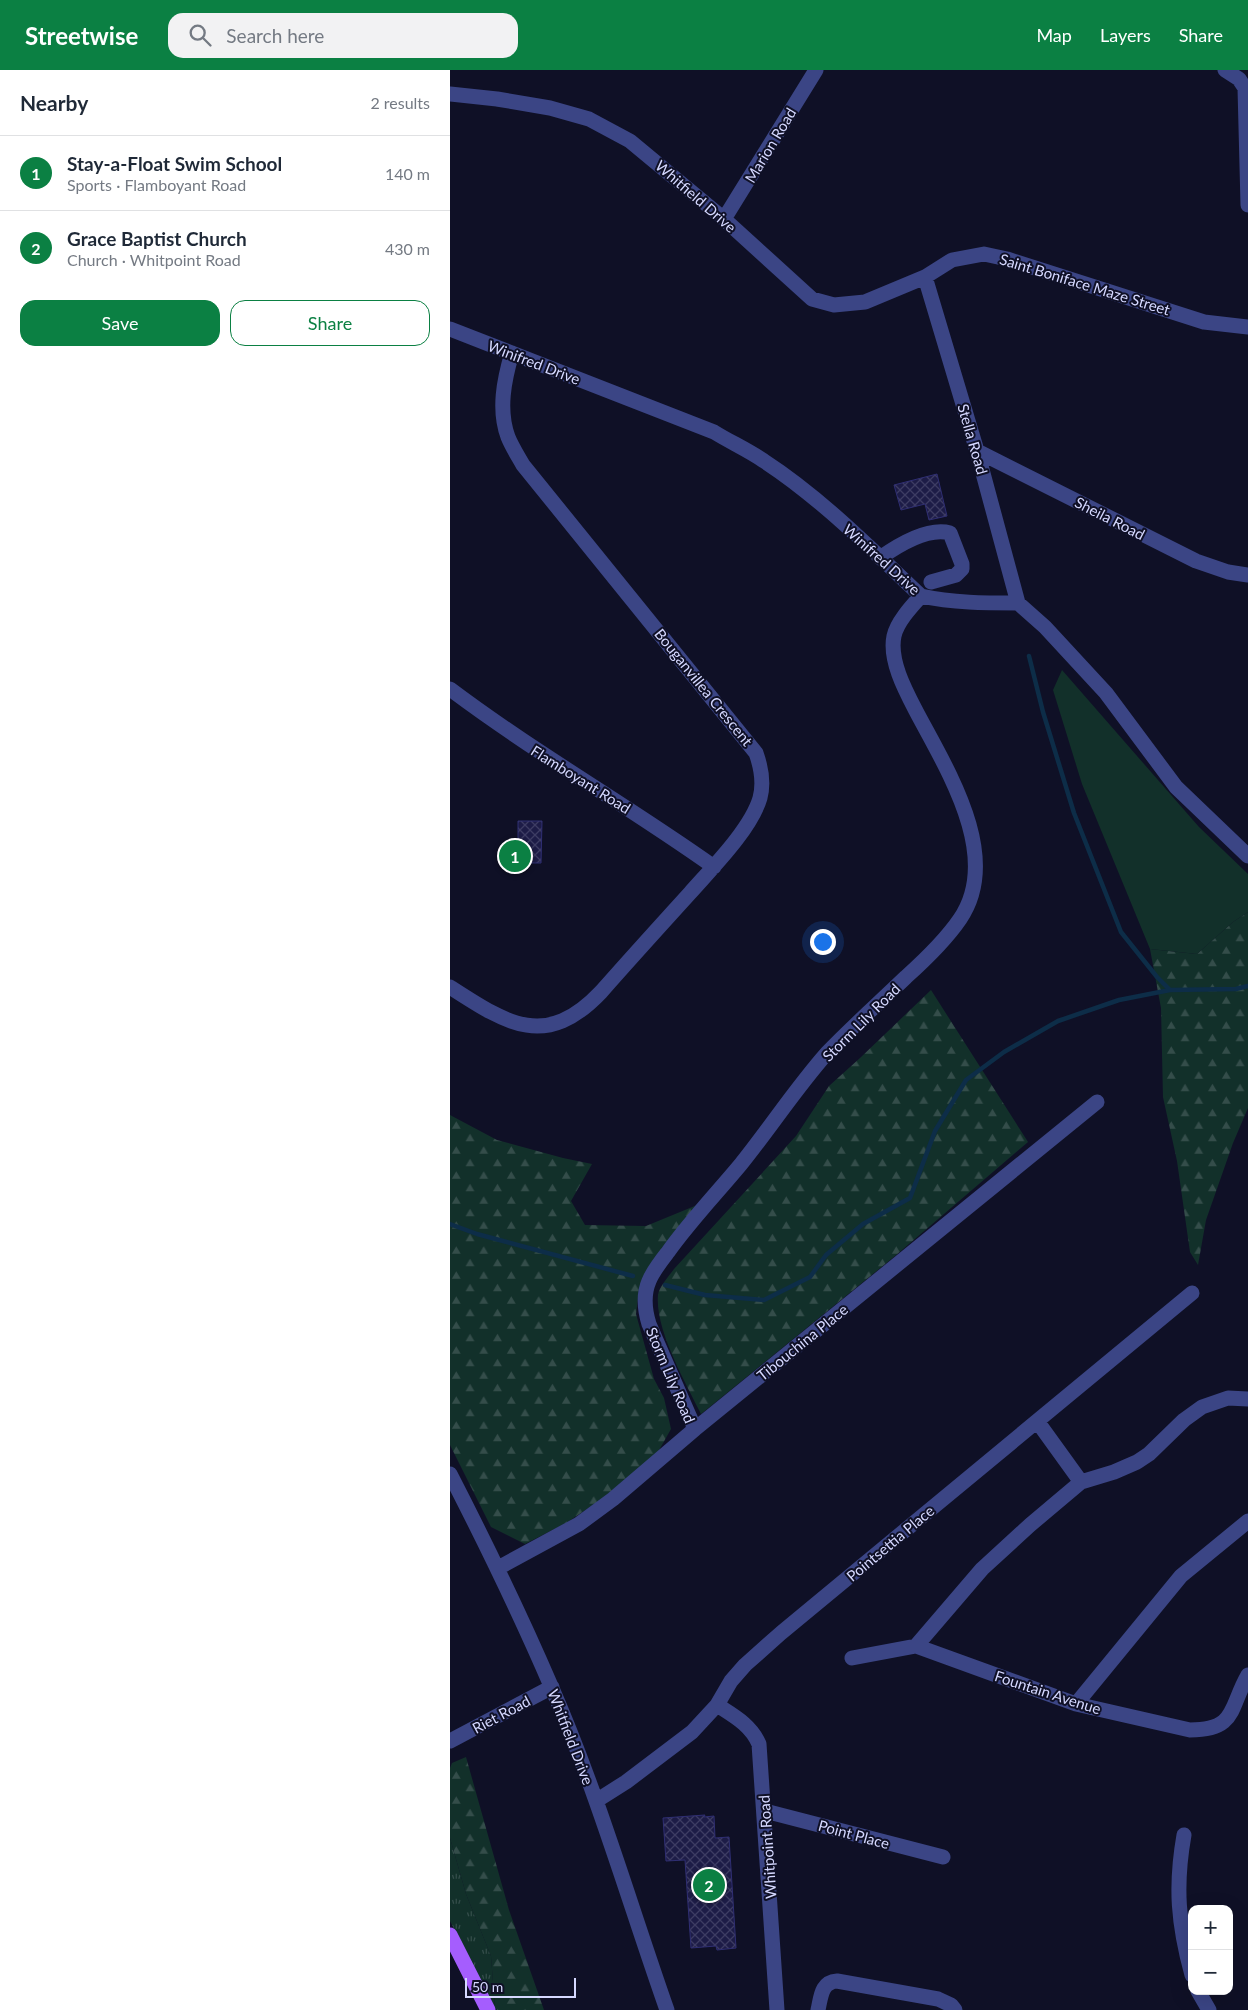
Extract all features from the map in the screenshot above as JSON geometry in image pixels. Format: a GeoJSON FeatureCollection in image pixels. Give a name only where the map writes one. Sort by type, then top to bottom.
{"type":"FeatureCollection","features":[{"type":"Feature","properties":{"kind":"main road"},"geometry":{"type":"LineString","coordinates":[[450,1935],[488,2010]]}},
{"type":"Feature","properties":{"kind":"street","name":"Marion Road"},"geometry":{"type":"LineString","coordinates":[[724,219],[816,70]]}},
{"type":"Feature","properties":{"kind":"street"},"geometry":{"type":"LineString","coordinates":[[1228,72],[1239,79],[1245,88],[1248,205]]}},
{"type":"Feature","properties":{"kind":"street","name":"Whitfield Drive"},"geometry":{"type":"LineString","coordinates":[[450,94],[497,99],[550,108],[589,119],[630,140],[724,219],[812,299],[834,305],[865,302],[925,277]]}},
{"type":"Feature","properties":{"kind":"street","name":"Saint Boniface Maze Street"},"geometry":{"type":"LineString","coordinates":[[925,277],[952,260],[984,254],[1007,259],[1204,322],[1248,327]]}},
{"type":"Feature","properties":{"kind":"street","name":"Stella Road"},"geometry":{"type":"LineString","coordinates":[[925,277],[977,450],[1018,603]]}},
{"type":"Feature","properties":{"kind":"street","name":"Winifred Drive"},"geometry":{"type":"LineString","coordinates":[[450,329],[714,432],[736,444],[764,461],[802,489],[921,596],[943,601],[1018,603]]}},
{"type":"Feature","properties":{"kind":"street","name":"Bouganvillea Crescent"},"geometry":{"type":"LineString","coordinates":[[450,988],[483,1009],[522,1026],[547,1026],[561,1022],[590,1003],[714,867],[735,841],[761,796],[762,774],[756,753],[523,465],[508,438],[503,418],[505,376],[512,353]]}},
{"type":"Feature","properties":{"kind":"street","name":"Sheila Road"},"geometry":{"type":"LineString","coordinates":[[977,450],[1196,562],[1228,572],[1248,575]]}},
{"type":"Feature","properties":{"kind":"street"},"geometry":{"type":"LineString","coordinates":[[880,558],[910,539],[940,532],[950,533],[962,564],[962,569],[956,575],[931,582]]}},
{"type":"Feature","properties":{"kind":"street","name":"Storm Lily Road"},"geometry":{"type":"LineString","coordinates":[[695,1429],[649,1324],[646,1313],[646,1292],[649,1281],[674,1243],[740,1164],[807,1078],[853,1028],[935,950],[960,919],[969,903],[974,882],[975,859],[974,842],[969,824],[955,788],[909,697],[894,650],[894,633],[911,606],[921,596]]}},
{"type":"Feature","properties":{"kind":"street"},"geometry":{"type":"LineString","coordinates":[[1018,603],[1045,627],[1106,693],[1176,787],[1248,856]]}},
{"type":"Feature","properties":{"kind":"street","name":"Flamboyant Road"},"geometry":{"type":"LineString","coordinates":[[450,690],[543,756],[670,835],[714,867]]}},
{"type":"Feature","properties":{"kind":"street","name":"Tibouchina Place"},"geometry":{"type":"LineString","coordinates":[[498,1568],[579,1524],[613,1499],[695,1429],[1097,1102]]}},
{"type":"Feature","properties":{"kind":"street","name":"Pointsettia Place"},"geometry":{"type":"LineString","coordinates":[[596,1801],[664,1754],[692,1732],[717,1705],[731,1681],[745,1665],[774,1639],[1192,1293]]}},
{"type":"Feature","properties":{"kind":"street"},"geometry":{"type":"LineString","coordinates":[[852,1658],[916,1646],[982,1569],[1081,1482],[1114,1472],[1137,1462],[1149,1454],[1184,1420],[1202,1406],[1228,1398],[1248,1399]]}},
{"type":"Feature","properties":{"kind":"street"},"geometry":{"type":"LineString","coordinates":[[1037,1421],[1081,1482]]}},
{"type":"Feature","properties":{"kind":"street","name":"Whitfield Drive"},"geometry":{"type":"LineString","coordinates":[[450,1474],[498,1568],[552,1687],[596,1801],[667,2010]]}},
{"type":"Feature","properties":{"kind":"street"},"geometry":{"type":"LineString","coordinates":[[1076,1704],[1181,1576],[1248,1521]]}},
{"type":"Feature","properties":{"kind":"street","name":"Fountain Avenue"},"geometry":{"type":"LineString","coordinates":[[916,1646],[1076,1704],[1190,1730],[1207,1730],[1218,1727],[1226,1720],[1248,1676]]}},
{"type":"Feature","properties":{"kind":"street","name":"Riet Road"},"geometry":{"type":"LineString","coordinates":[[450,1741],[552,1687]]}},
{"type":"Feature","properties":{"kind":"street","name":"Whitpoint Road"},"geometry":{"type":"LineString","coordinates":[[717,1705],[747,1725],[754,1733],[759,1744],[777,2010]]}},
{"type":"Feature","properties":{"kind":"street","name":"Point Place"},"geometry":{"type":"LineString","coordinates":[[765,1811],[943,1857]]}},
{"type":"Feature","properties":{"kind":"street"},"geometry":{"type":"LineString","coordinates":[[1184,1835],[1178,1876],[1179,1912],[1182,1941],[1188,1961]]}},
{"type":"Feature","properties":{"kind":"street"},"geometry":{"type":"LineString","coordinates":[[818,2010],[824,1987],[829,1982],[837,1981],[938,1999],[951,2005],[955,2010]]}},
{"type":"Feature","properties":{"kind":"street"},"geometry":{"type":"LineString","coordinates":[[1200,1995],[1209,2010]]}},
{"type":"Feature","properties":{"kind":"green space"},"geometry":{"type":"Polygon","coordinates":[[[1062,670],[1199,827],[1248,874],[1248,912],[1233,922],[1197,954],[1150,949],[1082,784],[1053,690],[1062,670]]]}},
{"type":"Feature","properties":{"kind":"green space"},"geometry":{"type":"Polygon","coordinates":[[[1248,912],[1248,1108],[1233,1143],[1206,1220],[1198,1265],[1190,1252],[1177,1161],[1163,1097],[1161,1008],[1150,949],[1197,954],[1233,922],[1248,912]]]}},
{"type":"Feature","properties":{"kind":"green space"},"geometry":{"type":"Polygon","coordinates":[[[931,990],[1028,1142],[895,1256],[701,1414],[666,1340],[658,1309],[660,1289],[674,1269],[796,1136],[829,1086],[931,990]]]}},
{"type":"Feature","properties":{"kind":"green space"},"geometry":{"type":"Polygon","coordinates":[[[450,1115],[497,1140],[592,1164],[571,1201],[585,1225],[646,1226],[702,1203],[639,1290],[636,1314],[654,1379],[664,1398],[671,1429],[658,1452],[608,1495],[566,1523],[525,1544],[491,1527],[450,1445],[450,1115]]]}},
{"type":"Feature","properties":{"kind":"green space"},"geometry":{"type":"Polygon","coordinates":[[[466,1757],[509,1910],[544,2010],[497,2010],[495,2008],[491,1956],[466,1894],[450,1838],[450,1768],[452,1763],[466,1757]]]}},
{"type":"Feature","properties":{"kind":"green space"},"geometry":{"type":"Polygon","coordinates":[[[450,1838],[466,1894],[491,1956],[495,2008],[450,1921],[450,1838]]]}},
{"type":"Feature","properties":{"kind":"building"},"geometry":{"type":"Polygon","coordinates":[[[937,474],[947,516],[929,520],[925,504],[901,510],[894,485],[937,474]]]}},
{"type":"Feature","properties":{"kind":"building"},"geometry":{"type":"Polygon","coordinates":[[[518,821],[542,821],[541,863],[518,863],[518,821]]]}},
{"type":"Feature","properties":{"kind":"building"},"geometry":{"type":"Polygon","coordinates":[[[705,1815],[704,1817],[714,1816],[715,1838],[729,1837],[736,1948],[717,1950],[716,1946],[691,1948],[685,1860],[666,1861],[663,1818],[705,1815]]]}},
{"type":"Feature","properties":{"kind":"waterway"},"geometry":{"type":"LineString","coordinates":[[1029,656],[1043,712],[1074,813],[1121,932],[1157,977],[1170,990]]}},
{"type":"Feature","properties":{"kind":"waterway"},"geometry":{"type":"LineString","coordinates":[[665,1285],[705,1295],[764,1300],[810,1277],[826,1255],[863,1224],[910,1198],[935,1131],[966,1080],[1004,1052],[1058,1021],[1119,1000],[1170,990],[1236,989],[1248,986]]}},
{"type":"Feature","properties":{"kind":"waterway"},"geometry":{"type":"LineString","coordinates":[[450,1224],[477,1234],[633,1276]]}},
{"type":"Feature","properties":{"kind":"place","name":"Stay-a-Float Swim School"},"geometry":{"type":"Point","coordinates":[515,856]}},
{"type":"Feature","properties":{"kind":"place","name":"Grace Baptist Church"},"geometry":{"type":"Point","coordinates":[709,1885]}}]}
